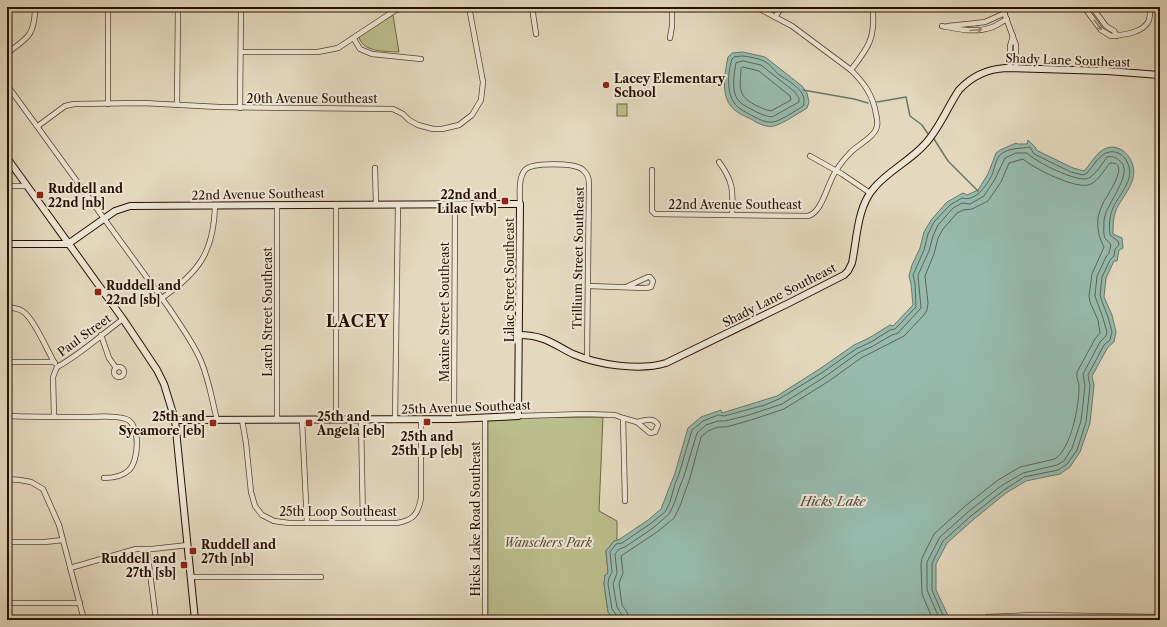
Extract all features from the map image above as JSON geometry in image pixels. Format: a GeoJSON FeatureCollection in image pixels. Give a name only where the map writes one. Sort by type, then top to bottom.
{"type":"FeatureCollection","features":[{"type":"Feature","properties":{"kind":"street"},"geometry":{"type":"LineString","coordinates":[[7,53],[26,40],[33,29],[35,7]]}},
{"type":"Feature","properties":{"kind":"street"},"geometry":{"type":"LineString","coordinates":[[108,7],[108,104]]}},
{"type":"Feature","properties":{"kind":"street"},"geometry":{"type":"LineString","coordinates":[[177,105],[178,7]]}},
{"type":"Feature","properties":{"kind":"street"},"geometry":{"type":"LineString","coordinates":[[240,108],[241,7]]}},
{"type":"Feature","properties":{"kind":"street"},"geometry":{"type":"LineString","coordinates":[[241,52],[318,52],[338,48],[354,39],[394,11],[404,7]]}},
{"type":"Feature","properties":{"kind":"street","name":"20th Avenue Southeast"},"geometry":{"type":"LineString","coordinates":[[38,126],[65,106],[74,104],[143,103],[240,108],[393,109],[418,125],[433,130],[459,125],[477,108],[483,91],[483,75],[469,7]]}},
{"type":"Feature","properties":{"kind":"street"},"geometry":{"type":"LineString","coordinates":[[532,7],[536,34]]}},
{"type":"Feature","properties":{"kind":"street"},"geometry":{"type":"LineString","coordinates":[[670,38],[672,26],[672,7]]}},
{"type":"Feature","properties":{"kind":"street"},"geometry":{"type":"LineString","coordinates":[[756,7],[792,26],[851,70],[864,84],[872,97],[877,126],[875,131],[850,153],[836,170]]}},
{"type":"Feature","properties":{"kind":"street"},"geometry":{"type":"LineString","coordinates":[[775,17],[782,7]]}},
{"type":"Feature","properties":{"kind":"street"},"geometry":{"type":"LineString","coordinates":[[1002,7],[1013,36],[1010,46],[1013,68]]}},
{"type":"Feature","properties":{"kind":"street"},"geometry":{"type":"LineString","coordinates":[[1084,7],[1101,30],[1111,36],[1132,32],[1144,27],[1148,21],[1151,7]]}},
{"type":"Feature","properties":{"kind":"street"},"geometry":{"type":"LineString","coordinates":[[1092,7],[1106,26],[1114,31],[1117,36]]}},
{"type":"Feature","properties":{"kind":"street"},"geometry":{"type":"LineString","coordinates":[[851,70],[870,44],[874,22],[873,12]]}},
{"type":"Feature","properties":{"kind":"street"},"geometry":{"type":"LineString","coordinates":[[1005,13],[985,22],[942,26],[980,30],[990,28],[1007,19]]}},
{"type":"Feature","properties":{"kind":"street"},"geometry":{"type":"LineString","coordinates":[[354,39],[360,49],[372,54],[421,59]]}},
{"type":"Feature","properties":{"kind":"street","name":"Shady Lane Southeast"},"geometry":{"type":"LineString","coordinates":[[520,335],[532,335],[548,340],[587,359],[604,363],[648,366],[664,364],[844,275],[852,263],[861,214],[870,193],[882,180],[924,146],[964,85],[984,72],[999,68],[1013,68],[1160,75]]}},
{"type":"Feature","properties":{"kind":"street"},"geometry":{"type":"LineString","coordinates":[[7,85],[162,298],[193,345],[201,360],[212,395],[217,420]]}},
{"type":"Feature","properties":{"kind":"street"},"geometry":{"type":"LineString","coordinates":[[810,156],[836,170],[870,193]]}},
{"type":"Feature","properties":{"kind":"street"},"geometry":{"type":"LineString","coordinates":[[7,158],[123,319],[157,370],[166,390],[175,420],[195,620]]}},
{"type":"Feature","properties":{"kind":"street"},"geometry":{"type":"LineString","coordinates":[[719,162],[725,171],[733,193],[732,215]]}},
{"type":"Feature","properties":{"kind":"street","name":"Lilac Street Southeast"},"geometry":{"type":"LineString","coordinates":[[518,416],[520,335],[520,185],[522,174],[526,169],[536,165],[548,165]]}},
{"type":"Feature","properties":{"kind":"street","name":"Trillium Street Southeast"},"geometry":{"type":"LineString","coordinates":[[548,165],[575,166],[583,170],[588,178],[587,359]]}},
{"type":"Feature","properties":{"kind":"street"},"geometry":{"type":"LineString","coordinates":[[375,168],[376,205]]}},
{"type":"Feature","properties":{"kind":"street","name":"22nd Avenue Southeast"},"geometry":{"type":"LineString","coordinates":[[652,170],[652,211],[655,214],[808,216],[815,213],[821,204],[830,180],[836,170]]}},
{"type":"Feature","properties":{"kind":"street"},"geometry":{"type":"LineString","coordinates":[[7,186],[26,186]]}},
{"type":"Feature","properties":{"kind":"street"},"geometry":{"type":"LineString","coordinates":[[336,204],[336,420]]}},
{"type":"Feature","properties":{"kind":"street","name":"Maxine Street Southeast"},"geometry":{"type":"LineString","coordinates":[[454,419],[455,204]]}},
{"type":"Feature","properties":{"kind":"street","name":"22nd Avenue Southeast"},"geometry":{"type":"LineString","coordinates":[[68,244],[115,211],[130,206],[520,204]]}},
{"type":"Feature","properties":{"kind":"street","name":"Larch Street Southeast"},"geometry":{"type":"LineString","coordinates":[[277,205],[277,420]]}},
{"type":"Feature","properties":{"kind":"street"},"geometry":{"type":"LineString","coordinates":[[395,420],[398,205]]}},
{"type":"Feature","properties":{"kind":"street"},"geometry":{"type":"LineString","coordinates":[[162,298],[188,278],[198,266],[211,239],[215,225],[215,206]]}},
{"type":"Feature","properties":{"kind":"street"},"geometry":{"type":"LineString","coordinates":[[7,244],[68,244]]}},
{"type":"Feature","properties":{"kind":"street"},"geometry":{"type":"LineString","coordinates":[[588,286],[646,288],[651,286],[653,281],[650,277],[648,277],[626,287]]}},
{"type":"Feature","properties":{"kind":"street"},"geometry":{"type":"LineString","coordinates":[[7,307],[24,312],[32,320],[57,367],[53,378],[54,417]]}},
{"type":"Feature","properties":{"kind":"street","name":"Paul Street"},"geometry":{"type":"LineString","coordinates":[[57,367],[81,352],[123,319]]}},
{"type":"Feature","properties":{"kind":"street"},"geometry":{"type":"LineString","coordinates":[[101,335],[109,358],[116,368]]}},
{"type":"Feature","properties":{"kind":"street"},"geometry":{"type":"LineString","coordinates":[[7,362],[54,362]]}},
{"type":"Feature","properties":{"kind":"street","name":"25th Avenue Southeast"},"geometry":{"type":"LineString","coordinates":[[175,420],[395,420],[518,416],[615,415],[637,422]]}},
{"type":"Feature","properties":{"kind":"street"},"geometry":{"type":"LineString","coordinates":[[7,416],[127,419],[132,424],[136,432],[136,457],[134,465],[129,471],[121,476],[104,478]]}},
{"type":"Feature","properties":{"kind":"street","name":"Hicks Lake Road Southeast"},"geometry":{"type":"LineString","coordinates":[[485,418],[485,620]]}},
{"type":"Feature","properties":{"kind":"street"},"geometry":{"type":"LineString","coordinates":[[622,418],[625,500]]}},
{"type":"Feature","properties":{"kind":"street","name":"25th Loop Southeast"},"geometry":{"type":"LineString","coordinates":[[242,420],[251,492],[255,506],[262,515],[274,521],[288,523],[397,523],[408,521],[420,507],[421,419]]}},
{"type":"Feature","properties":{"kind":"street"},"geometry":{"type":"LineString","coordinates":[[302,420],[307,523]]}},
{"type":"Feature","properties":{"kind":"street"},"geometry":{"type":"LineString","coordinates":[[361,420],[363,523]]}},
{"type":"Feature","properties":{"kind":"street"},"geometry":{"type":"LineString","coordinates":[[7,479],[31,482],[43,489],[59,525],[84,620]]}},
{"type":"Feature","properties":{"kind":"street"},"geometry":{"type":"LineString","coordinates":[[7,542],[45,542],[63,540]]}},
{"type":"Feature","properties":{"kind":"street"},"geometry":{"type":"LineString","coordinates":[[70,568],[136,550],[188,545]]}},
{"type":"Feature","properties":{"kind":"street"},"geometry":{"type":"LineString","coordinates":[[147,549],[156,620]]}},
{"type":"Feature","properties":{"kind":"street"},"geometry":{"type":"LineString","coordinates":[[191,577],[322,577]]}},
{"type":"Feature","properties":{"kind":"street"},"geometry":{"type":"LineString","coordinates":[[7,603],[80,603]]}},
{"type":"Feature","properties":{"kind":"street"},"geometry":{"type":"LineString","coordinates":[[987,617],[1034,615],[1160,617]]}},
{"type":"Feature","properties":{"kind":"green space"},"geometry":{"type":"Polygon","coordinates":[[[393,15],[399,52],[370,49],[361,42],[359,37],[367,30],[393,15]]]}},
{"type":"Feature","properties":{"kind":"green space"},"geometry":{"type":"Polygon","coordinates":[[[617,104],[627,104],[627,116],[617,116],[617,104]]]}},
{"type":"Feature","properties":{"kind":"green space","name":"Wanschers Park"},"geometry":{"type":"Polygon","coordinates":[[[603,417],[599,511],[617,521],[617,540],[614,541],[606,551],[608,573],[605,575],[604,584],[608,612],[615,620],[488,620],[488,418],[603,417]]]}},
{"type":"Feature","properties":{"kind":"water"},"geometry":{"type":"Polygon","coordinates":[[[743,52],[765,57],[802,86],[807,93],[809,102],[807,108],[774,126],[759,124],[734,110],[725,94],[724,82],[726,69],[728,57],[732,53],[743,52]]]}},
{"type":"Feature","properties":{"kind":"water","name":"Hicks Lake"},"geometry":{"type":"Polygon","coordinates":[[[1028,140],[1036,148],[1036,150],[1073,168],[1084,171],[1099,153],[1108,148],[1114,147],[1127,154],[1132,163],[1134,170],[1132,182],[1116,210],[1113,222],[1113,234],[1122,238],[1123,248],[1119,250],[1117,261],[1114,261],[1106,278],[1104,297],[1112,315],[1116,332],[1114,342],[1108,347],[1092,376],[1094,385],[1090,423],[1080,452],[1070,467],[1060,474],[1026,481],[1006,493],[947,543],[936,564],[936,590],[950,620],[615,620],[608,612],[604,584],[605,575],[608,573],[606,551],[614,541],[620,539],[648,520],[661,509],[675,473],[688,428],[701,417],[721,410],[722,413],[777,396],[854,345],[890,325],[893,326],[913,305],[909,276],[912,265],[920,248],[924,232],[931,220],[947,202],[963,193],[967,195],[978,190],[988,174],[996,153],[1016,143],[1027,144],[1028,140]]]}},
{"type":"Feature","properties":{"kind":"waterway"},"geometry":{"type":"LineString","coordinates":[[803,90],[868,103]]}},
{"type":"Feature","properties":{"kind":"waterway"},"geometry":{"type":"LineString","coordinates":[[877,102],[906,97],[910,116],[922,125],[928,134]]}},
{"type":"Feature","properties":{"kind":"waterway"},"geometry":{"type":"LineString","coordinates":[[934,139],[948,161],[978,191]]}},
{"type":"Feature","properties":{"kind":"place","name":"Lacey Elementary School"},"geometry":{"type":"Point","coordinates":[606,85]}},
{"type":"Feature","properties":{"kind":"place","name":"Ruddell and 22nd [nb]"},"geometry":{"type":"Point","coordinates":[40,195]}},
{"type":"Feature","properties":{"kind":"place","name":"22nd and Lilac [wb]"},"geometry":{"type":"Point","coordinates":[505,201]}},
{"type":"Feature","properties":{"kind":"place","name":"Ruddell and 22nd [sb]"},"geometry":{"type":"Point","coordinates":[98,292]}},
{"type":"Feature","properties":{"kind":"place","name":"25th and 25th Lp [eb]"},"geometry":{"type":"Point","coordinates":[427,422]}},
{"type":"Feature","properties":{"kind":"place","name":"25th and Sycamore [eb]"},"geometry":{"type":"Point","coordinates":[213,423]}},
{"type":"Feature","properties":{"kind":"place","name":"25th and Angela [eb]"},"geometry":{"type":"Point","coordinates":[309,423]}},
{"type":"Feature","properties":{"kind":"place","name":"Ruddell and 27th [nb]"},"geometry":{"type":"Point","coordinates":[193,551]}},
{"type":"Feature","properties":{"kind":"place","name":"Ruddell and 27th [sb]"},"geometry":{"type":"Point","coordinates":[184,565]}},
{"type":"Feature","properties":{"kind":"district","name":"LACEY"},"geometry":{"type":"Point","coordinates":[358,321]}}]}
